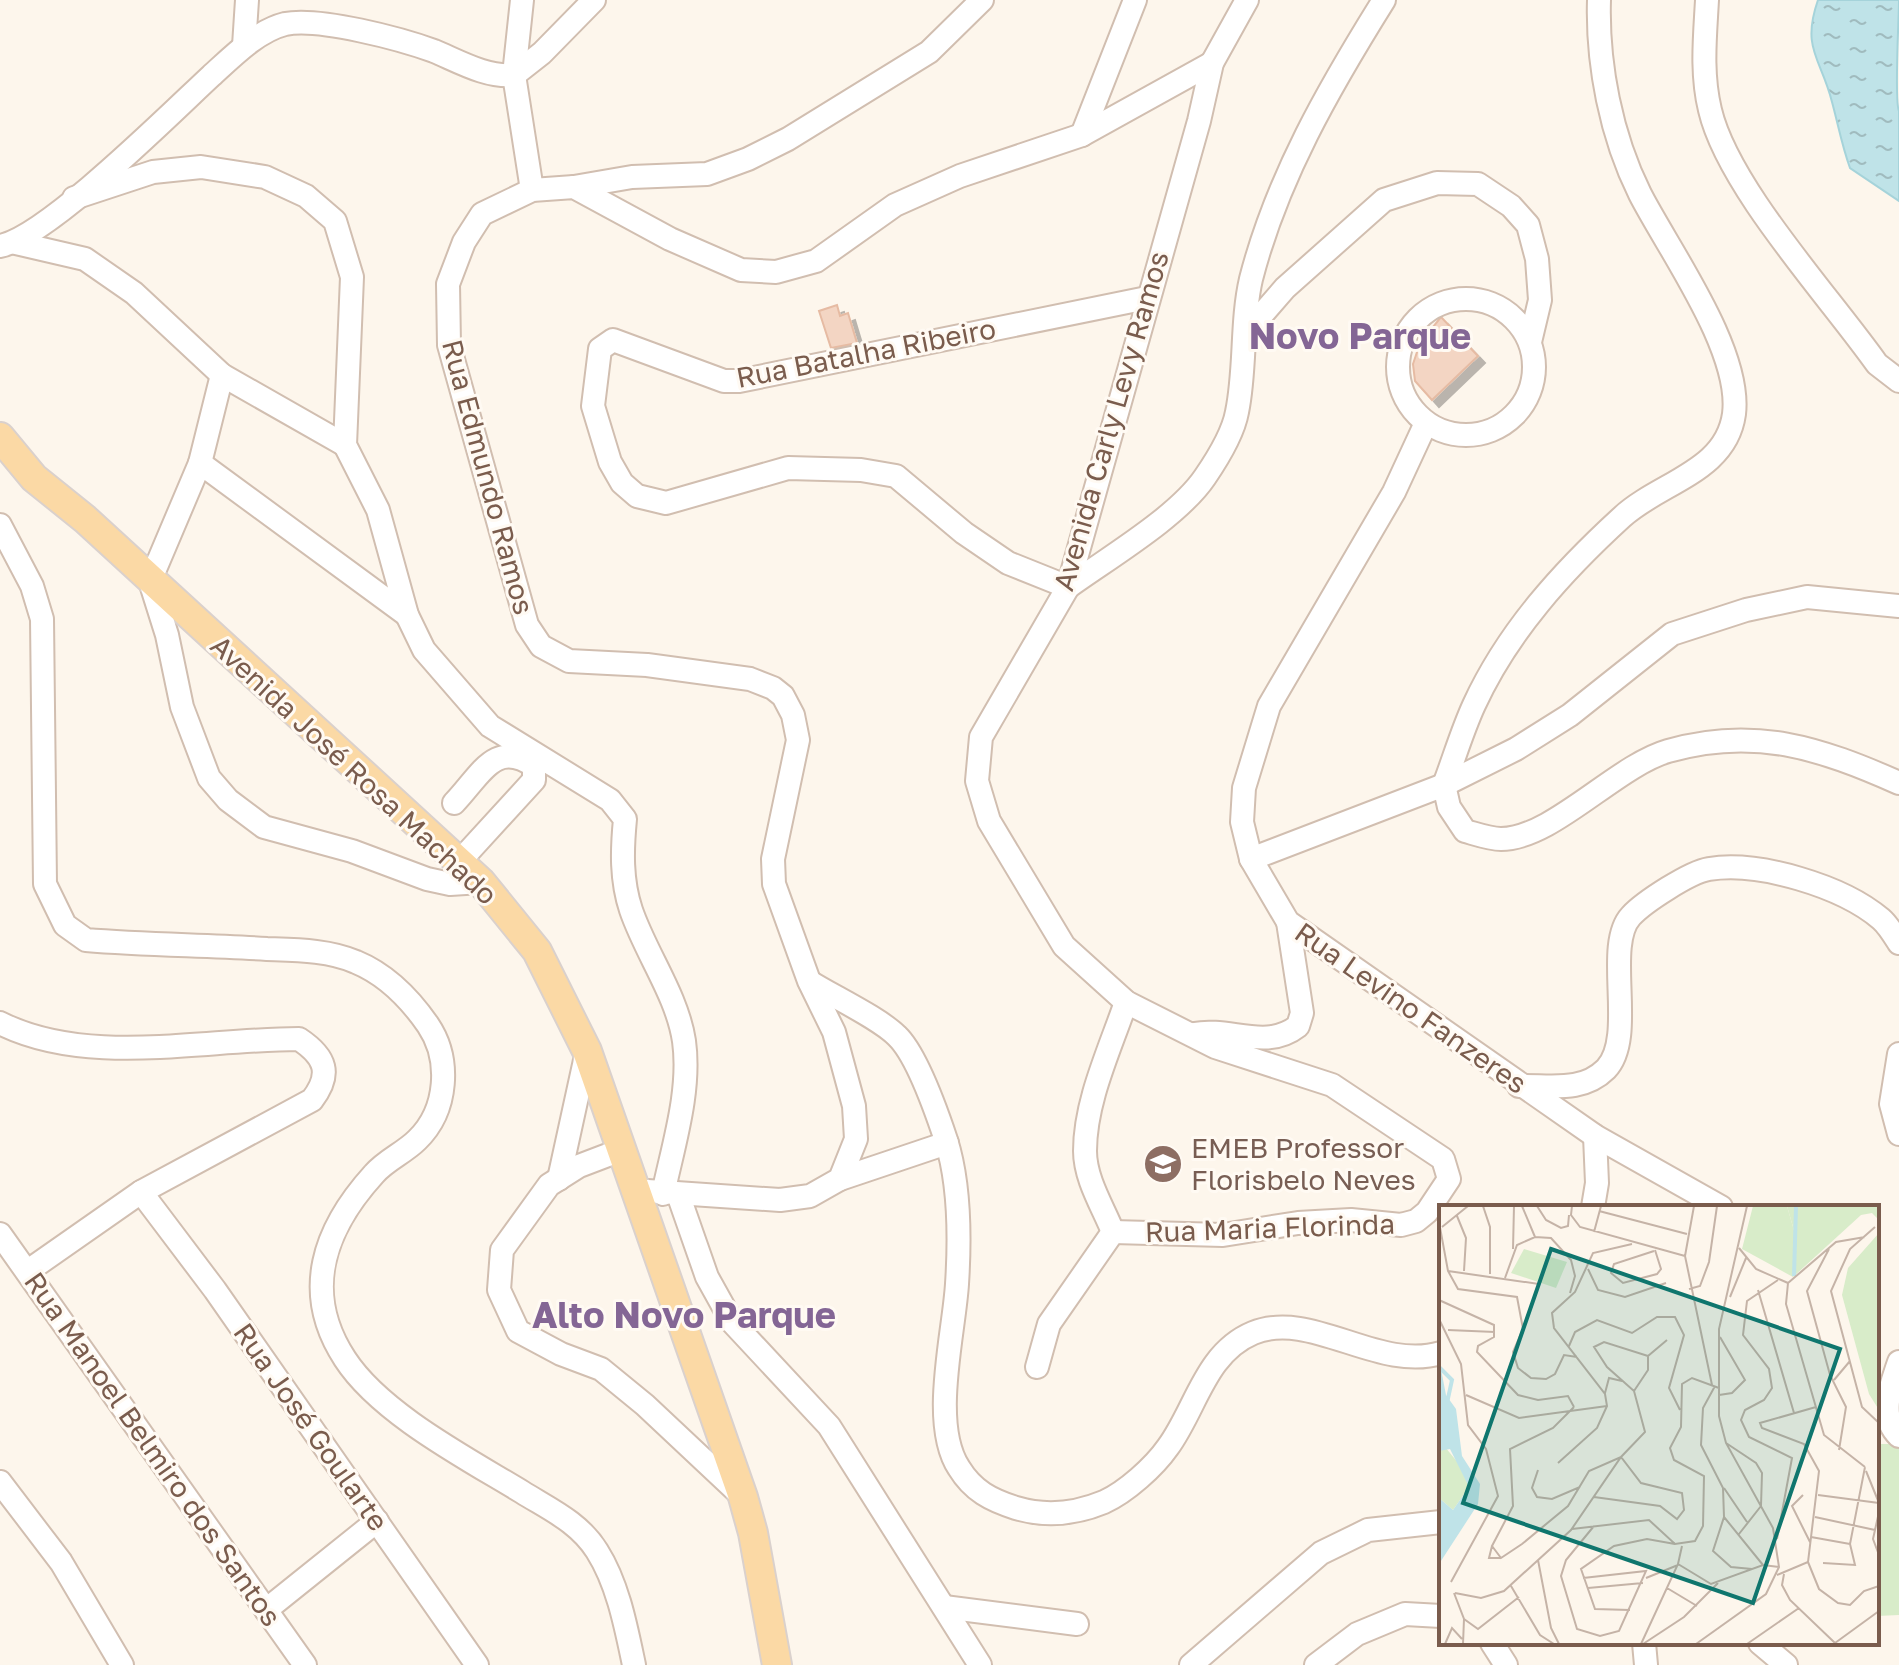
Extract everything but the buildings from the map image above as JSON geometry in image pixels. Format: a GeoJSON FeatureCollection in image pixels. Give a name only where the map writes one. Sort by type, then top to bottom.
{"type":"FeatureCollection","features":[{"type":"Feature","properties":{"kind":"main road","name":"Avenida José Rosa Machado"},"geometry":{"type":"LineString","coordinates":[[0,437],[34,478],[85,519],[481,882],[537,951],[587,1051],[633,1190],[743,1497],[753,1533],[777,1665]]}},
{"type":"Feature","properties":{"kind":"street"},"geometry":{"type":"LineString","coordinates":[[244,46],[247,0]]}},
{"type":"Feature","properties":{"kind":"street"},"geometry":{"type":"LineString","coordinates":[[522,0],[514,75],[532,190]]}},
{"type":"Feature","properties":{"kind":"street"},"geometry":{"type":"LineString","coordinates":[[8,244],[74,198],[244,46],[285,24],[328,25],[407,41],[485,72],[514,75],[542,53],[594,0]]}},
{"type":"Feature","properties":{"kind":"street","name":"Rua Edmundo Ramos"},"geometry":{"type":"LineString","coordinates":[[840,1179],[856,1139],[854,1106],[834,1032],[809,981],[774,884],[773,859],[798,740],[793,715],[783,696],[750,679],[647,665],[569,661],[541,646],[527,625],[449,345],[448,284],[464,242],[482,214],[532,190],[574,187],[632,177],[707,174],[748,159],[788,139],[929,52],[982,0]]}},
{"type":"Feature","properties":{"kind":"street"},"geometry":{"type":"LineString","coordinates":[[1082,135],[1135,0]]}},
{"type":"Feature","properties":{"kind":"street","name":"Avenida Carly Levy Ramos"},"geometry":{"type":"LineString","coordinates":[[1191,1034],[1126,1002],[1064,946],[989,821],[977,781],[981,737],[1068,587],[1199,121],[1212,63],[1247,0]]}},
{"type":"Feature","properties":{"kind":"street"},"geometry":{"type":"LineString","coordinates":[[1068,587],[1160,520],[1203,480],[1237,414],[1251,282],[1278,191],[1341,69],[1384,0]]}},
{"type":"Feature","properties":{"kind":"street"},"geometry":{"type":"LineString","coordinates":[[1599,0],[1605,84],[1620,138],[1639,192],[1698,292],[1729,372],[1734,412],[1728,435],[1710,461],[1628,511],[1565,570],[1523,624],[1474,705],[1444,785],[1449,807],[1465,831],[1501,839],[1547,823],[1615,777],[1667,752],[1743,738],[1799,745],[1899,783]]}},
{"type":"Feature","properties":{"kind":"street"},"geometry":{"type":"LineString","coordinates":[[1707,0],[1703,69],[1710,112],[1732,166],[1877,364],[1899,381]]}},
{"type":"Feature","properties":{"kind":"street"},"geometry":{"type":"LineString","coordinates":[[574,187],[670,239],[741,270],[776,272],[816,261],[895,205],[960,176],[1082,135],[1212,63]]}},
{"type":"Feature","properties":{"kind":"street"},"geometry":{"type":"LineString","coordinates":[[74,198],[153,172],[201,167],[265,177],[306,196],[335,221],[352,277],[345,445],[378,510],[407,615],[424,650],[490,726],[610,800],[625,819],[622,853],[631,910],[675,1011],[684,1043],[681,1105],[670,1194],[707,1277],[732,1322],[829,1426],[980,1665]]}},
{"type":"Feature","properties":{"kind":"street"},"geometry":{"type":"LineString","coordinates":[[1246,333],[1285,288],[1384,200],[1437,183],[1451,183],[1478,184],[1511,206],[1528,225],[1537,259],[1540,300],[1530,342]]}},
{"type":"Feature","properties":{"kind":"street"},"geometry":{"type":"LineString","coordinates":[[8,244],[85,259],[134,293],[222,375],[345,445]]}},
{"type":"Feature","properties":{"kind":"street","name":"Rua Batalha Ribeiro"},"geometry":{"type":"LineString","coordinates":[[1068,587],[1008,563],[964,533],[896,476],[861,470],[788,468],[666,503],[637,496],[622,483],[610,462],[593,406],[600,349],[613,340],[724,381],[739,381],[1147,298]]}},
{"type":"Feature","properties":{"kind":"street"},"geometry":{"type":"LineString","coordinates":[[1474,298],[1496,304],[1514,317],[1530,342],[1535,357],[1534,380],[1526,401],[1512,419],[1492,431],[1470,436],[1447,433],[1426,423],[1410,408],[1400,387],[1397,365],[1401,343],[1413,323],[1430,308],[1451,300],[1474,298]]}},
{"type":"Feature","properties":{"kind":"street"},"geometry":{"type":"LineString","coordinates":[[222,375],[200,463],[150,581],[167,635],[182,707],[209,778],[228,800],[264,827],[352,851],[427,879],[450,884],[481,882]]}},
{"type":"Feature","properties":{"kind":"street","name":"Rua Levino Fanzeres"},"geometry":{"type":"LineString","coordinates":[[1426,423],[1394,492],[1269,706],[1244,788],[1242,822],[1251,859],[1288,922],[1519,1086],[1595,1136],[1717,1205]]}},
{"type":"Feature","properties":{"kind":"street"},"geometry":{"type":"LineString","coordinates":[[200,463],[407,615]]}},
{"type":"Feature","properties":{"kind":"street"},"geometry":{"type":"LineString","coordinates":[[0,525],[32,586],[42,619],[43,845],[45,884],[53,905],[65,925],[86,940],[310,951],[356,962],[395,986],[420,1014],[440,1043],[443,1087],[434,1116],[418,1139],[376,1171],[344,1212],[326,1249],[320,1297],[344,1358],[380,1401],[568,1519],[597,1551],[623,1614],[634,1665]]}},
{"type":"Feature","properties":{"kind":"street"},"geometry":{"type":"LineString","coordinates":[[1251,859],[1444,785],[1516,749],[1570,715],[1672,634],[1746,610],[1807,597],[1899,606]]}},
{"type":"Feature","properties":{"kind":"street"},"geometry":{"type":"LineString","coordinates":[[454,803],[495,759],[516,754],[534,766],[534,780],[459,862]]}},
{"type":"Feature","properties":{"kind":"street"},"geometry":{"type":"LineString","coordinates":[[1519,1086],[1569,1087],[1591,1082],[1609,1067],[1619,1037],[1620,939],[1629,917],[1664,892],[1706,869],[1752,867],[1853,900],[1883,920],[1899,943]]}},
{"type":"Feature","properties":{"kind":"street"},"geometry":{"type":"LineString","coordinates":[[1191,1034],[1208,1031],[1270,1040],[1298,1026],[1302,1013],[1288,922]]}},
{"type":"Feature","properties":{"kind":"street"},"geometry":{"type":"LineString","coordinates":[[809,981],[898,1037],[926,1085],[947,1143],[958,1222],[957,1283],[945,1426],[957,1467],[986,1499],[1036,1513],[1072,1513],[1107,1501],[1168,1448],[1224,1352],[1254,1333],[1296,1328],[1361,1349],[1421,1359],[1439,1354]]}},
{"type":"Feature","properties":{"kind":"street"},"geometry":{"type":"LineString","coordinates":[[1113,1232],[1090,1178],[1085,1152],[1090,1111],[1126,1002]]}},
{"type":"Feature","properties":{"kind":"street"},"geometry":{"type":"LineString","coordinates":[[0,1023],[68,1046],[109,1048],[299,1039],[315,1049],[324,1067],[324,1085],[312,1100],[141,1192],[28,1271]]}},
{"type":"Feature","properties":{"kind":"street","name":"Rua Maria Florinda"},"geometry":{"type":"LineString","coordinates":[[1037,1367],[1049,1324],[1113,1232],[1223,1235],[1298,1223],[1351,1220],[1401,1225],[1416,1221],[1427,1212],[1449,1179],[1443,1159],[1332,1085],[1215,1047],[1191,1034]]}},
{"type":"Feature","properties":{"kind":"street"},"geometry":{"type":"LineString","coordinates":[[559,1179],[587,1051]]}},
{"type":"Feature","properties":{"kind":"street"},"geometry":{"type":"LineString","coordinates":[[1899,1054],[1891,1104],[1899,1134]]}},
{"type":"Feature","properties":{"kind":"street"},"geometry":{"type":"LineString","coordinates":[[1593,1205],[1597,1183],[1595,1136]]}},
{"type":"Feature","properties":{"kind":"street"},"geometry":{"type":"LineString","coordinates":[[633,1190],[780,1200],[810,1196],[840,1179],[947,1143]]}},
{"type":"Feature","properties":{"kind":"street"},"geometry":{"type":"LineString","coordinates":[[621,1150],[579,1166],[559,1179],[532,1205],[502,1250],[499,1290],[518,1331],[561,1354],[601,1369],[645,1405],[743,1497]]}},
{"type":"Feature","properties":{"kind":"street","name":"Rua José Goularte"},"geometry":{"type":"LineString","coordinates":[[141,1192],[215,1290],[477,1665]]}},
{"type":"Feature","properties":{"kind":"street","name":"Rua Manoel Belmiro dos Santos"},"geometry":{"type":"LineString","coordinates":[[0,1234],[305,1665]]}},
{"type":"Feature","properties":{"kind":"street"},"geometry":{"type":"LineString","coordinates":[[1898,1436],[1888,1415],[1887,1399],[1899,1362]]}},
{"type":"Feature","properties":{"kind":"street"},"geometry":{"type":"LineString","coordinates":[[0,1482],[61,1562],[122,1665]]}},
{"type":"Feature","properties":{"kind":"street"},"geometry":{"type":"LineString","coordinates":[[266,1610],[377,1521]]}},
{"type":"Feature","properties":{"kind":"street"},"geometry":{"type":"LineString","coordinates":[[1191,1665],[1321,1553],[1368,1530],[1439,1522]]}},
{"type":"Feature","properties":{"kind":"street"},"geometry":{"type":"LineString","coordinates":[[944,1607],[1077,1624]]}},
{"type":"Feature","properties":{"kind":"street"},"geometry":{"type":"LineString","coordinates":[[1316,1665],[1357,1634],[1405,1614],[1439,1616]]}},
{"type":"Feature","properties":{"kind":"street"},"geometry":{"type":"LineString","coordinates":[[1493,1645],[1506,1665]]}},
{"type":"Feature","properties":{"kind":"street"},"geometry":{"type":"LineString","coordinates":[[1644,1645],[1646,1665]]}},
{"type":"Feature","properties":{"kind":"street"},"geometry":{"type":"LineString","coordinates":[[1762,1645],[1786,1665]]}},
{"type":"Feature","properties":{"kind":"green space"},"geometry":{"type":"Polygon","coordinates":[[[1879,1444],[1899,1444],[1899,1615],[1879,1616],[1879,1444]]]}},
{"type":"Feature","properties":{"kind":"water"},"geometry":{"type":"Polygon","coordinates":[[[1818,0],[1899,0],[1899,201],[1850,168],[1828,87],[1814,53],[1811,30],[1818,0]]]}},
{"type":"Feature","properties":{"kind":"place","name":"EMEB Professor Florisbelo Neves"},"geometry":{"type":"Point","coordinates":[1163,1164]}},
{"type":"Feature","properties":{"kind":"district","name":"Novo Parque"},"geometry":{"type":"Point","coordinates":[1360,336]}},
{"type":"Feature","properties":{"kind":"district","name":"Alto Novo Parque"},"geometry":{"type":"Point","coordinates":[684,1315]}}]}
